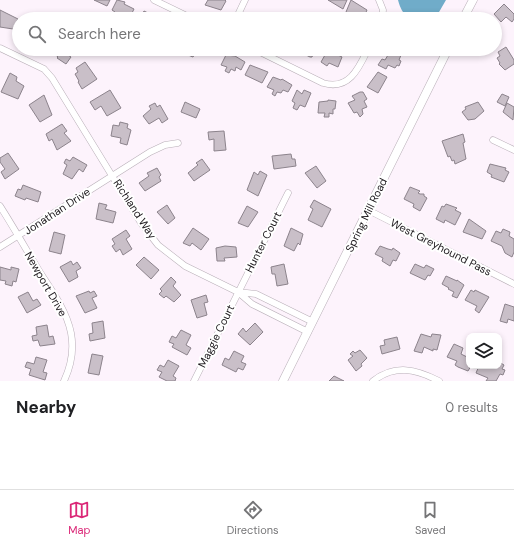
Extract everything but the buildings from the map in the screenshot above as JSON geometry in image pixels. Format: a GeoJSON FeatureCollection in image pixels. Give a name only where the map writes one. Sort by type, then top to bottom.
{"type":"FeatureCollection","features":[{"type":"Feature","properties":{"kind":"street"},"geometry":{"type":"LineString","coordinates":[[154,0],[179,12]]}},
{"type":"Feature","properties":{"kind":"street"},"geometry":{"type":"LineString","coordinates":[[239,12],[245,0]]}},
{"type":"Feature","properties":{"kind":"street"},"geometry":{"type":"LineString","coordinates":[[379,0],[383,12]]}},
{"type":"Feature","properties":{"kind":"street"},"geometry":{"type":"LineString","coordinates":[[467,12],[473,0]]}},
{"type":"Feature","properties":{"kind":"street","name":"Richland Way"},"geometry":{"type":"LineString","coordinates":[[0,48],[12,54]]}},
{"type":"Feature","properties":{"kind":"street","name":"Richland Way"},"geometry":{"type":"LineString","coordinates":[[17,56],[44,69],[52,78],[113,174],[141,223],[162,248],[185,266],[238,292],[252,304],[308,332]]}},
{"type":"Feature","properties":{"kind":"street"},"geometry":{"type":"LineString","coordinates":[[268,56],[323,83],[333,85],[342,84],[350,80],[355,74],[364,56]]}},
{"type":"Feature","properties":{"kind":"street","name":"Spring Mill Road"},"geometry":{"type":"LineString","coordinates":[[283,381],[445,56]]}},
{"type":"Feature","properties":{"kind":"street"},"geometry":{"type":"LineString","coordinates":[[494,140],[514,150]]}},
{"type":"Feature","properties":{"kind":"street","name":"Jonathan Drive"},"geometry":{"type":"LineString","coordinates":[[0,247],[113,174],[159,148],[178,143]]}},
{"type":"Feature","properties":{"kind":"street","name":"Hunter Court"},"geometry":{"type":"LineString","coordinates":[[238,292],[288,193]]}},
{"type":"Feature","properties":{"kind":"street","name":"Newport Drive"},"geometry":{"type":"LineString","coordinates":[[0,206],[56,298],[69,326],[72,350],[71,362],[64,381]]}},
{"type":"Feature","properties":{"kind":"street","name":"West Greyhound Pass"},"geometry":{"type":"LineString","coordinates":[[368,210],[514,284]]}},
{"type":"Feature","properties":{"kind":"street"},"geometry":{"type":"LineString","coordinates":[[238,292],[256,294],[313,322]]}},
{"type":"Feature","properties":{"kind":"street","name":"Maggie Court"},"geometry":{"type":"LineString","coordinates":[[194,381],[238,292]]}},
{"type":"Feature","properties":{"kind":"street"},"geometry":{"type":"LineString","coordinates":[[373,381],[384,374],[401,369],[417,371],[439,381]]}},
{"type":"Feature","properties":{"kind":"water"},"geometry":{"type":"Polygon","coordinates":[[[398,0],[446,0],[439,12],[403,12],[398,0]]]}}]}
